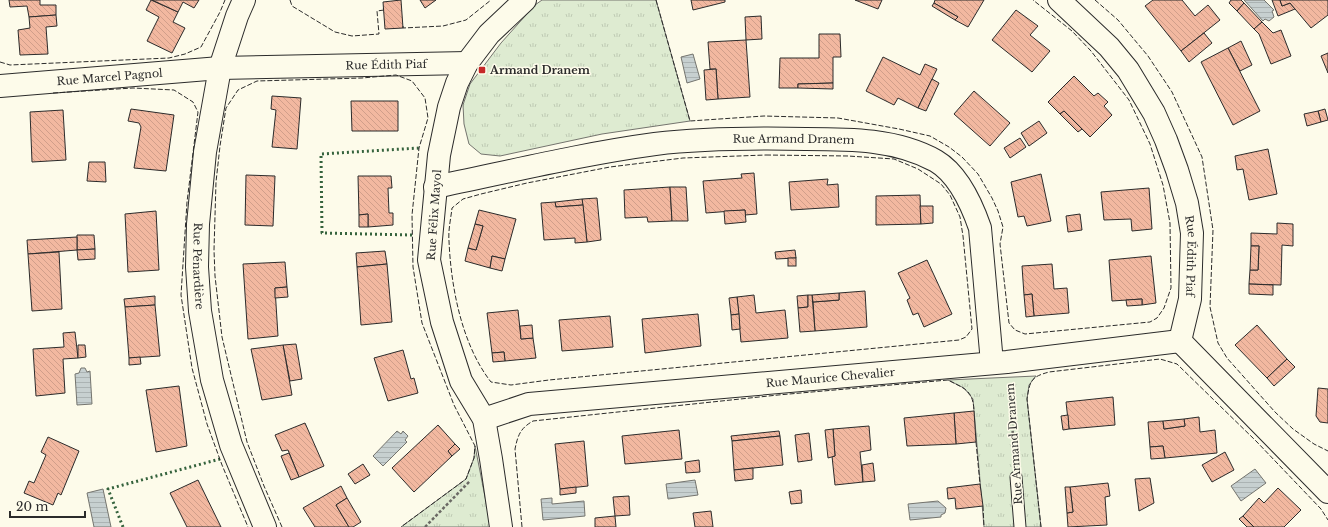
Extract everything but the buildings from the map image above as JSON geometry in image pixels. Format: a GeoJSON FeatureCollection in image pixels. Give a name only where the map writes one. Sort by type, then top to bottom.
{"type":"FeatureCollection","features":[{"type":"Feature","properties":{"kind":"street","name":"Rue Pénardière"},"geometry":{"type":"LineString","coordinates":[[244,0],[237,16],[220,68],[205,152],[198,224],[197,267],[200,311],[212,380],[231,446],[265,527]]}},
{"type":"Feature","properties":{"kind":"street"},"geometry":{"type":"LineString","coordinates":[[467,63],[489,34],[526,0]]}},
{"type":"Feature","properties":{"kind":"street","name":"Rue Édith Piaf"},"geometry":{"type":"LineString","coordinates":[[1059,0],[1109,47],[1128,70],[1154,113],[1177,170],[1187,203],[1192,233],[1190,299],[1180,341]]}},
{"type":"Feature","properties":{"kind":"street","name":"Rue Édith Piaf"},"geometry":{"type":"LineString","coordinates":[[220,68],[467,63]]}},
{"type":"Feature","properties":{"kind":"street","name":"Rue Félix Mayol"},"geometry":{"type":"LineString","coordinates":[[467,63],[457,84],[449,107],[439,155],[429,260],[442,322],[461,381],[484,419],[501,527]]}},
{"type":"Feature","properties":{"kind":"street","name":"Rue Marcel Pagnol"},"geometry":{"type":"LineString","coordinates":[[0,86],[220,68]]}},
{"type":"Feature","properties":{"kind":"street","name":"Rue Armand Dranem"},"geometry":{"type":"LineString","coordinates":[[435,187],[598,153],[655,144],[703,140],[840,139],[872,141],[902,147],[937,162],[952,176],[973,207],[980,228],[1000,362]]}},
{"type":"Feature","properties":{"kind":"street"},"geometry":{"type":"LineString","coordinates":[[1180,341],[1328,492]]}},
{"type":"Feature","properties":{"kind":"street","name":"Rue Maurice Chevalier"},"geometry":{"type":"LineString","coordinates":[[484,419],[529,404],[1000,362],[1180,341]]}},
{"type":"Feature","properties":{"kind":"lane","name":"Rue Armand Dranem"},"geometry":{"type":"LineString","coordinates":[[1016,477],[1020,527]]}},
{"type":"Feature","properties":{"kind":"path","name":"Rue Armand Dranem"},"geometry":{"type":"LineString","coordinates":[[1000,362],[1016,477]]}},
{"type":"Feature","properties":{"kind":"path"},"geometry":{"type":"LineString","coordinates":[[424,527],[491,459]]}},
{"type":"Feature","properties":{"kind":"green space"},"geometry":{"type":"Polygon","coordinates":[[[542,0],[656,0],[690,121],[602,134],[500,156],[481,154],[469,144],[464,124],[463,105],[470,84],[501,43],[535,5],[542,0]]]}},
{"type":"Feature","properties":{"kind":"green space"},"geometry":{"type":"Polygon","coordinates":[[[1036,376],[1029,385],[1027,399],[1041,527],[984,527],[973,399],[964,388],[948,380],[1036,376]]]}},
{"type":"Feature","properties":{"kind":"green space"},"geometry":{"type":"Polygon","coordinates":[[[475,446],[491,527],[401,527],[466,479],[474,458],[475,446]]]}},
{"type":"Feature","properties":{"kind":"shaded area"},"geometry":{"type":"Polygon","coordinates":[[[1244,0],[1264,0],[1274,10],[1272,11],[1274,17],[1269,21],[1265,19],[1263,21],[1244,0]]]}},
{"type":"Feature","properties":{"kind":"shaded area"},"geometry":{"type":"Polygon","coordinates":[[[693,54],[700,79],[687,83],[681,57],[693,54]]]}},
{"type":"Feature","properties":{"kind":"shaded area"},"geometry":{"type":"Polygon","coordinates":[[[81,368],[85,368],[87,372],[90,371],[92,404],[77,405],[75,374],[79,373],[81,368]]]}},
{"type":"Feature","properties":{"kind":"shaded area"},"geometry":{"type":"Polygon","coordinates":[[[397,431],[401,434],[403,431],[408,436],[405,440],[407,442],[383,466],[373,456],[397,431]]]}},
{"type":"Feature","properties":{"kind":"shaded area"},"geometry":{"type":"Polygon","coordinates":[[[1255,469],[1266,483],[1241,501],[1231,486],[1255,469]]]}},
{"type":"Feature","properties":{"kind":"shaded area"},"geometry":{"type":"Polygon","coordinates":[[[695,480],[698,495],[668,499],[666,484],[695,480]]]}},
{"type":"Feature","properties":{"kind":"shaded area"},"geometry":{"type":"Polygon","coordinates":[[[103,489],[111,527],[94,527],[87,493],[103,489]]]}},
{"type":"Feature","properties":{"kind":"shaded area"},"geometry":{"type":"Polygon","coordinates":[[[552,498],[552,504],[584,501],[585,516],[543,520],[541,499],[552,498]]]}},
{"type":"Feature","properties":{"kind":"shaded area"},"geometry":{"type":"Polygon","coordinates":[[[938,501],[946,508],[945,513],[941,515],[941,517],[910,520],[908,504],[938,501]]]}},
{"type":"Feature","properties":{"kind":"hedge"},"geometry":{"type":"LineString","coordinates":[[412,235],[322,233],[321,154],[419,148]]}},
{"type":"Feature","properties":{"kind":"hedge"},"geometry":{"type":"LineString","coordinates":[[123,527],[108,489],[220,459]]}},
{"type":"Feature","properties":{"kind":"fence"},"geometry":{"type":"LineString","coordinates":[[0,62],[10,65],[169,58],[185,54],[201,47],[225,0]]}},
{"type":"Feature","properties":{"kind":"fence"},"geometry":{"type":"LineString","coordinates":[[290,0],[292,6],[335,32],[352,36],[379,34],[377,11],[384,10],[383,8]]}},
{"type":"Feature","properties":{"kind":"fence"},"geometry":{"type":"LineString","coordinates":[[403,26],[403,28],[443,26],[466,20],[491,0]]}},
{"type":"Feature","properties":{"kind":"fence"},"geometry":{"type":"LineString","coordinates":[[656,0],[690,121],[764,116],[838,118],[930,136],[949,147],[962,157],[978,174],[998,211],[1003,227],[1000,244],[1009,323],[1015,330],[1025,334],[1150,322],[1157,318],[1164,308],[1171,288],[1170,223],[1163,185],[1150,144],[1129,100],[1091,51],[1072,31],[1033,0]]}},
{"type":"Feature","properties":{"kind":"fence"},"geometry":{"type":"LineString","coordinates":[[1095,0],[1118,20],[1148,56],[1172,92],[1202,157],[1213,230],[1210,307],[1218,343],[1227,358],[1275,412],[1293,429],[1314,444],[1328,451]]}},
{"type":"Feature","properties":{"kind":"fence"},"geometry":{"type":"LineString","coordinates":[[282,527],[247,442],[222,337],[215,276],[214,250],[216,182],[226,108],[238,90],[257,81],[362,78],[396,75],[412,81],[425,98],[428,118],[419,148],[412,215],[413,267],[422,323],[454,405],[475,446],[474,458],[466,479],[401,527]]}},
{"type":"Feature","properties":{"kind":"fence"},"geometry":{"type":"LineString","coordinates":[[53,93],[133,88],[174,90],[193,102],[198,112],[187,202],[181,295],[192,368],[207,424],[222,465],[248,527]]}},
{"type":"Feature","properties":{"kind":"fence"},"geometry":{"type":"LineString","coordinates":[[766,155],[848,156],[894,159],[918,169],[941,184],[950,195],[960,217],[972,329],[966,337],[959,340],[511,385],[491,382],[472,351],[465,334],[460,315],[452,278],[450,259],[449,228],[452,208],[463,199],[481,194],[527,183],[610,167],[683,158],[766,155]]}},
{"type":"Feature","properties":{"kind":"fence"},"geometry":{"type":"LineString","coordinates":[[1041,527],[1027,399],[1032,380],[1049,372],[1160,359],[1177,364],[1256,441],[1321,509],[1328,520]]}},
{"type":"Feature","properties":{"kind":"fence"},"geometry":{"type":"LineString","coordinates":[[522,527],[515,449],[517,439],[521,432],[533,421],[778,395],[948,380],[963,388],[970,394],[974,411]]}},
{"type":"Feature","properties":{"kind":"fence"},"geometry":{"type":"LineString","coordinates":[[976,442],[980,484]]}},
{"type":"Feature","properties":{"kind":"fence"},"geometry":{"type":"LineString","coordinates":[[983,506],[984,527]]}},
{"type":"Feature","properties":{"kind":"place","name":"Armand Dranem"},"geometry":{"type":"Point","coordinates":[482,70]}}]}
